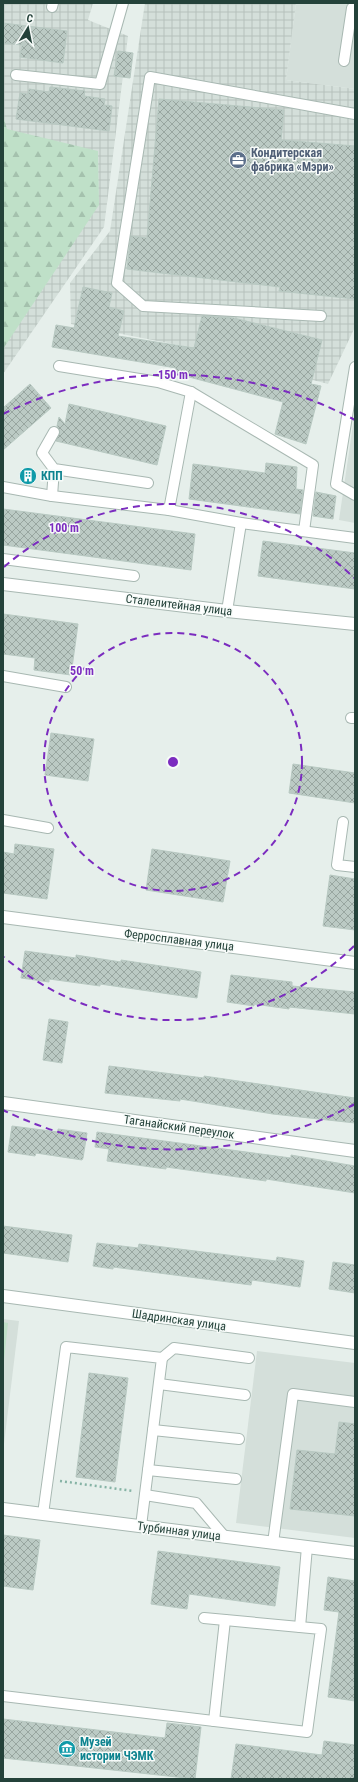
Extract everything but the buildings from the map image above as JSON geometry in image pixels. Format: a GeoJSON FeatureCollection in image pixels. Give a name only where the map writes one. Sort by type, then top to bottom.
{"type":"FeatureCollection","features":[{"type":"Feature","properties":{"kind":"street","name":"Сталелитейная улица"},"geometry":{"type":"LineString","coordinates":[[3,584],[227,611],[355,624]]}},
{"type":"Feature","properties":{"kind":"street","name":"Ферросплавная улица"},"geometry":{"type":"LineString","coordinates":[[3,918],[355,963]]}},
{"type":"Feature","properties":{"kind":"street","name":"Таганайский переулок"},"geometry":{"type":"LineString","coordinates":[[3,1103],[355,1151]]}},
{"type":"Feature","properties":{"kind":"street","name":"Шадринская улица"},"geometry":{"type":"LineString","coordinates":[[3,1296],[355,1344]]}},
{"type":"Feature","properties":{"kind":"street","name":"Турбинная улица"},"geometry":{"type":"LineString","coordinates":[[3,1509],[355,1553]]}},
{"type":"Feature","properties":{"kind":"lane"},"geometry":{"type":"LineString","coordinates":[[16,75],[100,84],[123,3]]}},
{"type":"Feature","properties":{"kind":"lane"},"geometry":{"type":"LineString","coordinates":[[344,61],[352,8],[355,8]]}},
{"type":"Feature","properties":{"kind":"lane"},"geometry":{"type":"LineString","coordinates":[[321,316],[143,306],[117,284],[150,77],[355,114]]}},
{"type":"Feature","properties":{"kind":"lane"},"geometry":{"type":"LineString","coordinates":[[59,366],[158,382],[190,392],[313,465],[304,531]]}},
{"type":"Feature","properties":{"kind":"lane"},"geometry":{"type":"LineString","coordinates":[[355,367],[336,484],[355,495]]}},
{"type":"Feature","properties":{"kind":"lane"},"geometry":{"type":"LineString","coordinates":[[169,510],[190,392]]}},
{"type":"Feature","properties":{"kind":"lane"},"geometry":{"type":"LineString","coordinates":[[52,496],[54,469],[42,453],[54,432]]}},
{"type":"Feature","properties":{"kind":"lane"},"geometry":{"type":"LineString","coordinates":[[54,469],[148,483]]}},
{"type":"Feature","properties":{"kind":"lane"},"geometry":{"type":"LineString","coordinates":[[3,487],[52,496],[169,510],[241,523],[355,538]]}},
{"type":"Feature","properties":{"kind":"lane"},"geometry":{"type":"LineString","coordinates":[[227,611],[241,523]]}},
{"type":"Feature","properties":{"kind":"lane"},"geometry":{"type":"LineString","coordinates":[[3,559],[134,576]]}},
{"type":"Feature","properties":{"kind":"lane"},"geometry":{"type":"LineString","coordinates":[[3,676],[66,687]]}},
{"type":"Feature","properties":{"kind":"lane"},"geometry":{"type":"LineString","coordinates":[[3,820],[48,828]]}},
{"type":"Feature","properties":{"kind":"lane"},"geometry":{"type":"LineString","coordinates":[[343,822],[337,864],[355,867]]}},
{"type":"Feature","properties":{"kind":"lane"},"geometry":{"type":"LineString","coordinates":[[43,1514],[66,1347],[162,1358]]}},
{"type":"Feature","properties":{"kind":"lane"},"geometry":{"type":"LineString","coordinates":[[141,1526],[162,1358],[174,1348],[249,1358]]}},
{"type":"Feature","properties":{"kind":"lane"},"geometry":{"type":"LineString","coordinates":[[159,1384],[244,1395]]}},
{"type":"Feature","properties":{"kind":"lane"},"geometry":{"type":"LineString","coordinates":[[273,1542],[294,1394],[355,1402]]}},
{"type":"Feature","properties":{"kind":"lane"},"geometry":{"type":"LineString","coordinates":[[153,1430],[239,1439]]}},
{"type":"Feature","properties":{"kind":"lane"},"geometry":{"type":"LineString","coordinates":[[148,1470],[236,1479]]}},
{"type":"Feature","properties":{"kind":"lane"},"geometry":{"type":"LineString","coordinates":[[145,1494],[196,1503],[224,1536]]}},
{"type":"Feature","properties":{"kind":"lane"},"geometry":{"type":"LineString","coordinates":[[300,1627],[307,1547]]}},
{"type":"Feature","properties":{"kind":"lane"},"geometry":{"type":"LineString","coordinates":[[3,1696],[308,1732],[321,1629],[204,1618]]}},
{"type":"Feature","properties":{"kind":"lane"},"geometry":{"type":"LineString","coordinates":[[214,1721],[225,1620]]}},
{"type":"Feature","properties":{"kind":"path"},"geometry":{"type":"LineString","coordinates":[[48,1480],[145,1494]]}},
{"type":"Feature","properties":{"kind":"shaded area"},"geometry":{"type":"Polygon","coordinates":[[[3,3],[93,3],[88,20],[128,36],[104,227],[3,374],[3,3]]]}},
{"type":"Feature","properties":{"kind":"shaded area","name":"Кондитерская фабрика «Мэри»"},"geometry":{"type":"Polygon","coordinates":[[[145,3],[296,3],[286,80],[355,89],[355,327],[328,384],[188,347],[71,324],[70,283],[110,231],[145,3]]]}},
{"type":"Feature","properties":{"kind":"shaded area"},"geometry":{"type":"Polygon","coordinates":[[[296,3],[355,3],[355,89],[286,80],[296,3]]]}},
{"type":"Feature","properties":{"kind":"shaded area"},"geometry":{"type":"Polygon","coordinates":[[[355,411],[355,523],[339,520],[355,411]]]}},
{"type":"Feature","properties":{"kind":"shaded area"},"geometry":{"type":"Polygon","coordinates":[[[3,1319],[19,1321],[3,1452],[3,1319]]]}},
{"type":"Feature","properties":{"kind":"shaded area"},"geometry":{"type":"Polygon","coordinates":[[[257,1351],[355,1363],[355,1538],[236,1523],[257,1351]]]}},
{"type":"Feature","properties":{"kind":"green space"},"geometry":{"type":"Polygon","coordinates":[[[3,116],[7,129],[98,151],[99,205],[3,349],[3,116]]]}},
{"type":"Feature","properties":{"kind":"green space"},"geometry":{"type":"Polygon","coordinates":[[[3,1322],[8,1323],[3,1370],[3,1322]]]}},
{"type":"Feature","properties":{"kind":"place","name":"Кондитерская фабрика «Мэри»"},"geometry":{"type":"Point","coordinates":[238,160]}},
{"type":"Feature","properties":{"kind":"place","name":"КПП"},"geometry":{"type":"Point","coordinates":[28,476]}},
{"type":"Feature","properties":{"kind":"place","name":"Музей истории ЧЭМК"},"geometry":{"type":"Point","coordinates":[67,1749]}}]}
